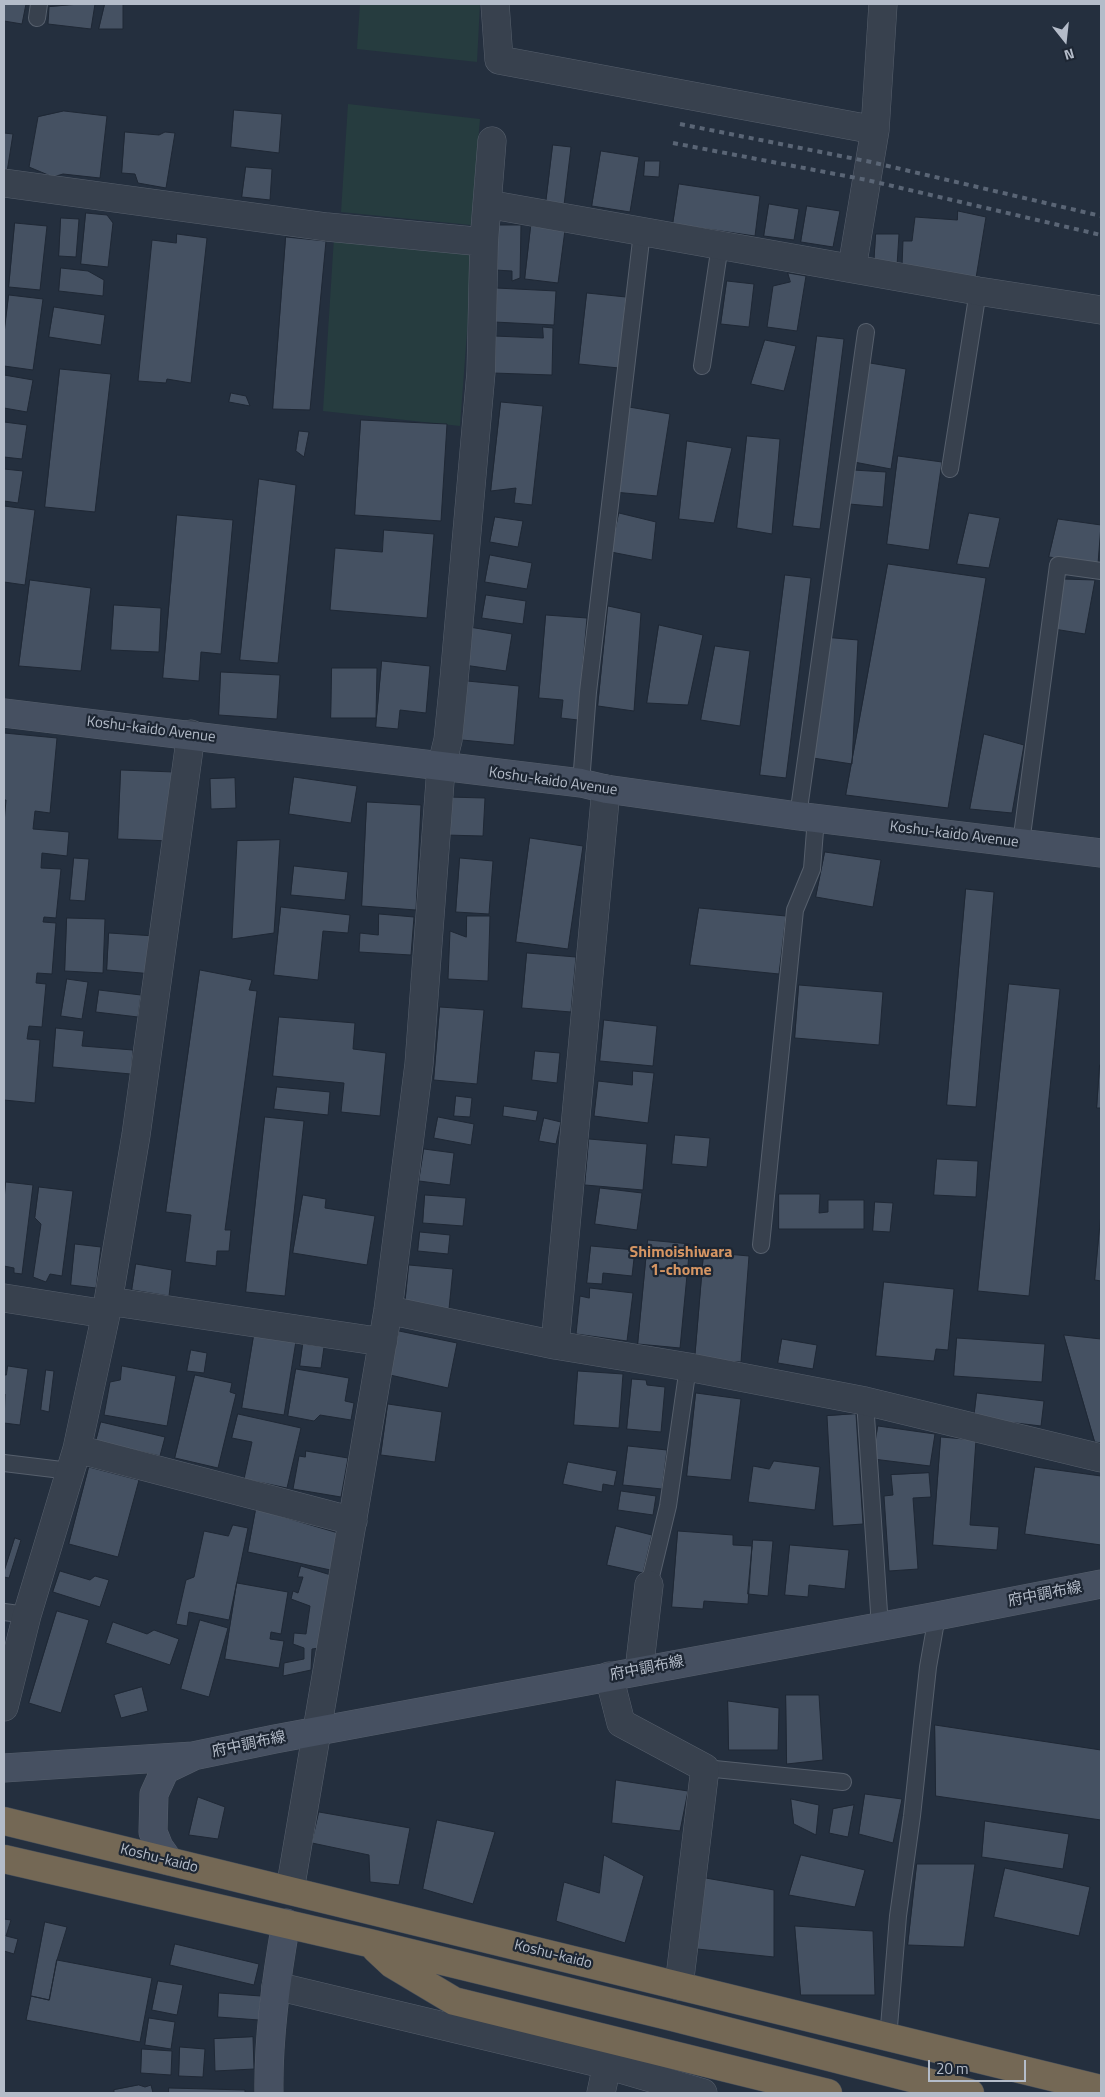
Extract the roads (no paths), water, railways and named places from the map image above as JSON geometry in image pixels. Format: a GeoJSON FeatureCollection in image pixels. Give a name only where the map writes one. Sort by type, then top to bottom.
{"type":"FeatureCollection","features":[{"type":"Feature","properties":{"kind":"highway","name":"Koshu-kaido"},"geometry":{"type":"LineString","coordinates":[[4,1821],[1101,2090]]}},
{"type":"Feature","properties":{"kind":"highway"},"geometry":{"type":"LineString","coordinates":[[4,1859],[369,1943],[970,2093]]}},
{"type":"Feature","properties":{"kind":"highway"},"geometry":{"type":"LineString","coordinates":[[369,1943],[392,1964],[454,2001],[828,2093]]}},
{"type":"Feature","properties":{"kind":"main road","name":"Koshu-kaido Avenue"},"geometry":{"type":"LineString","coordinates":[[4,713],[191,734],[441,768],[594,786],[807,817],[1101,853]]}},
{"type":"Feature","properties":{"kind":"main road","name":"府中調布線"},"geometry":{"type":"LineString","coordinates":[[193,1756],[318,1730],[1101,1584]]}},
{"type":"Feature","properties":{"kind":"main road"},"geometry":{"type":"LineString","coordinates":[[4,1768],[193,1756]]}},
{"type":"Feature","properties":{"kind":"main road"},"geometry":{"type":"LineString","coordinates":[[169,1861],[159,1847],[153,1832],[154,1794],[165,1770],[193,1756]]}},
{"type":"Feature","properties":{"kind":"main road"},"geometry":{"type":"LineString","coordinates":[[269,2093],[269,2067],[276,1986],[286,1924]]}},
{"type":"Feature","properties":{"kind":"street"},"geometry":{"type":"LineString","coordinates":[[495,4],[499,60],[875,130]]}},
{"type":"Feature","properties":{"kind":"street"},"geometry":{"type":"LineString","coordinates":[[852,268],[875,130],[883,4]]}},
{"type":"Feature","properties":{"kind":"street"},"geometry":{"type":"LineString","coordinates":[[290,1890],[388,1310],[419,1064],[441,768],[448,740],[481,372],[484,242],[492,141]]}},
{"type":"Feature","properties":{"kind":"street"},"geometry":{"type":"LineString","coordinates":[[4,183],[326,227],[484,242]]}},
{"type":"Feature","properties":{"kind":"street"},"geometry":{"type":"LineString","coordinates":[[487,204],[978,291],[1101,310]]}},
{"type":"Feature","properties":{"kind":"street"},"geometry":{"type":"LineString","coordinates":[[4,1707],[15,1614],[74,1460],[107,1308],[136,1135],[191,734]]}},
{"type":"Feature","properties":{"kind":"street"},"geometry":{"type":"LineString","coordinates":[[555,1345],[594,786]]}},
{"type":"Feature","properties":{"kind":"street"},"geometry":{"type":"LineString","coordinates":[[4,1298],[107,1308],[383,1342]]}},
{"type":"Feature","properties":{"kind":"street"},"geometry":{"type":"LineString","coordinates":[[388,1310],[555,1345],[688,1367],[865,1401],[1101,1458]]}},
{"type":"Feature","properties":{"kind":"street"},"geometry":{"type":"LineString","coordinates":[[74,1460],[353,1521]]}},
{"type":"Feature","properties":{"kind":"street"},"geometry":{"type":"LineString","coordinates":[[639,1671],[649,1586]]}},
{"type":"Feature","properties":{"kind":"street"},"geometry":{"type":"LineString","coordinates":[[609,1676],[621,1723],[706,1768],[679,1986]]}},
{"type":"Feature","properties":{"kind":"street"},"geometry":{"type":"LineString","coordinates":[[276,1986],[608,2065],[703,2093]]}},
{"type":"Feature","properties":{"kind":"street"},"geometry":{"type":"LineString","coordinates":[[601,2093],[608,2065]]}},
{"type":"Feature","properties":{"kind":"lane"},"geometry":{"type":"LineString","coordinates":[[594,786],[588,692],[642,232]]}},
{"type":"Feature","properties":{"kind":"lane"},"geometry":{"type":"LineString","coordinates":[[702,366],[720,245]]}},
{"type":"Feature","properties":{"kind":"lane"},"geometry":{"type":"LineString","coordinates":[[950,469],[978,291]]}},
{"type":"Feature","properties":{"kind":"lane"},"geometry":{"type":"LineString","coordinates":[[761,1245],[795,910],[812,869],[807,817],[866,332]]}},
{"type":"Feature","properties":{"kind":"lane"},"geometry":{"type":"LineString","coordinates":[[1021,843],[1058,565],[1101,571]]}},
{"type":"Feature","properties":{"kind":"lane"},"geometry":{"type":"LineString","coordinates":[[649,1586],[668,1506],[688,1367]]}},
{"type":"Feature","properties":{"kind":"lane"},"geometry":{"type":"LineString","coordinates":[[865,1401],[880,1626]]}},
{"type":"Feature","properties":{"kind":"lane"},"geometry":{"type":"LineString","coordinates":[[4,1463],[74,1460]]}},
{"type":"Feature","properties":{"kind":"lane"},"geometry":{"type":"LineString","coordinates":[[888,2039],[898,1916],[912,1816],[928,1667],[937,1616]]}},
{"type":"Feature","properties":{"kind":"lane"},"geometry":{"type":"LineString","coordinates":[[706,1768],[843,1782]]}},
{"type":"Feature","properties":{"kind":"railway"},"geometry":{"type":"LineString","coordinates":[[680,124],[871,162],[1101,216]]}},
{"type":"Feature","properties":{"kind":"railway"},"geometry":{"type":"LineString","coordinates":[[673,143],[867,180],[1101,235]]}},
{"type":"Feature","properties":{"kind":"district","name":"Shimoishiwara 1-chome"},"geometry":{"type":"Point","coordinates":[681,1262]}}]}
